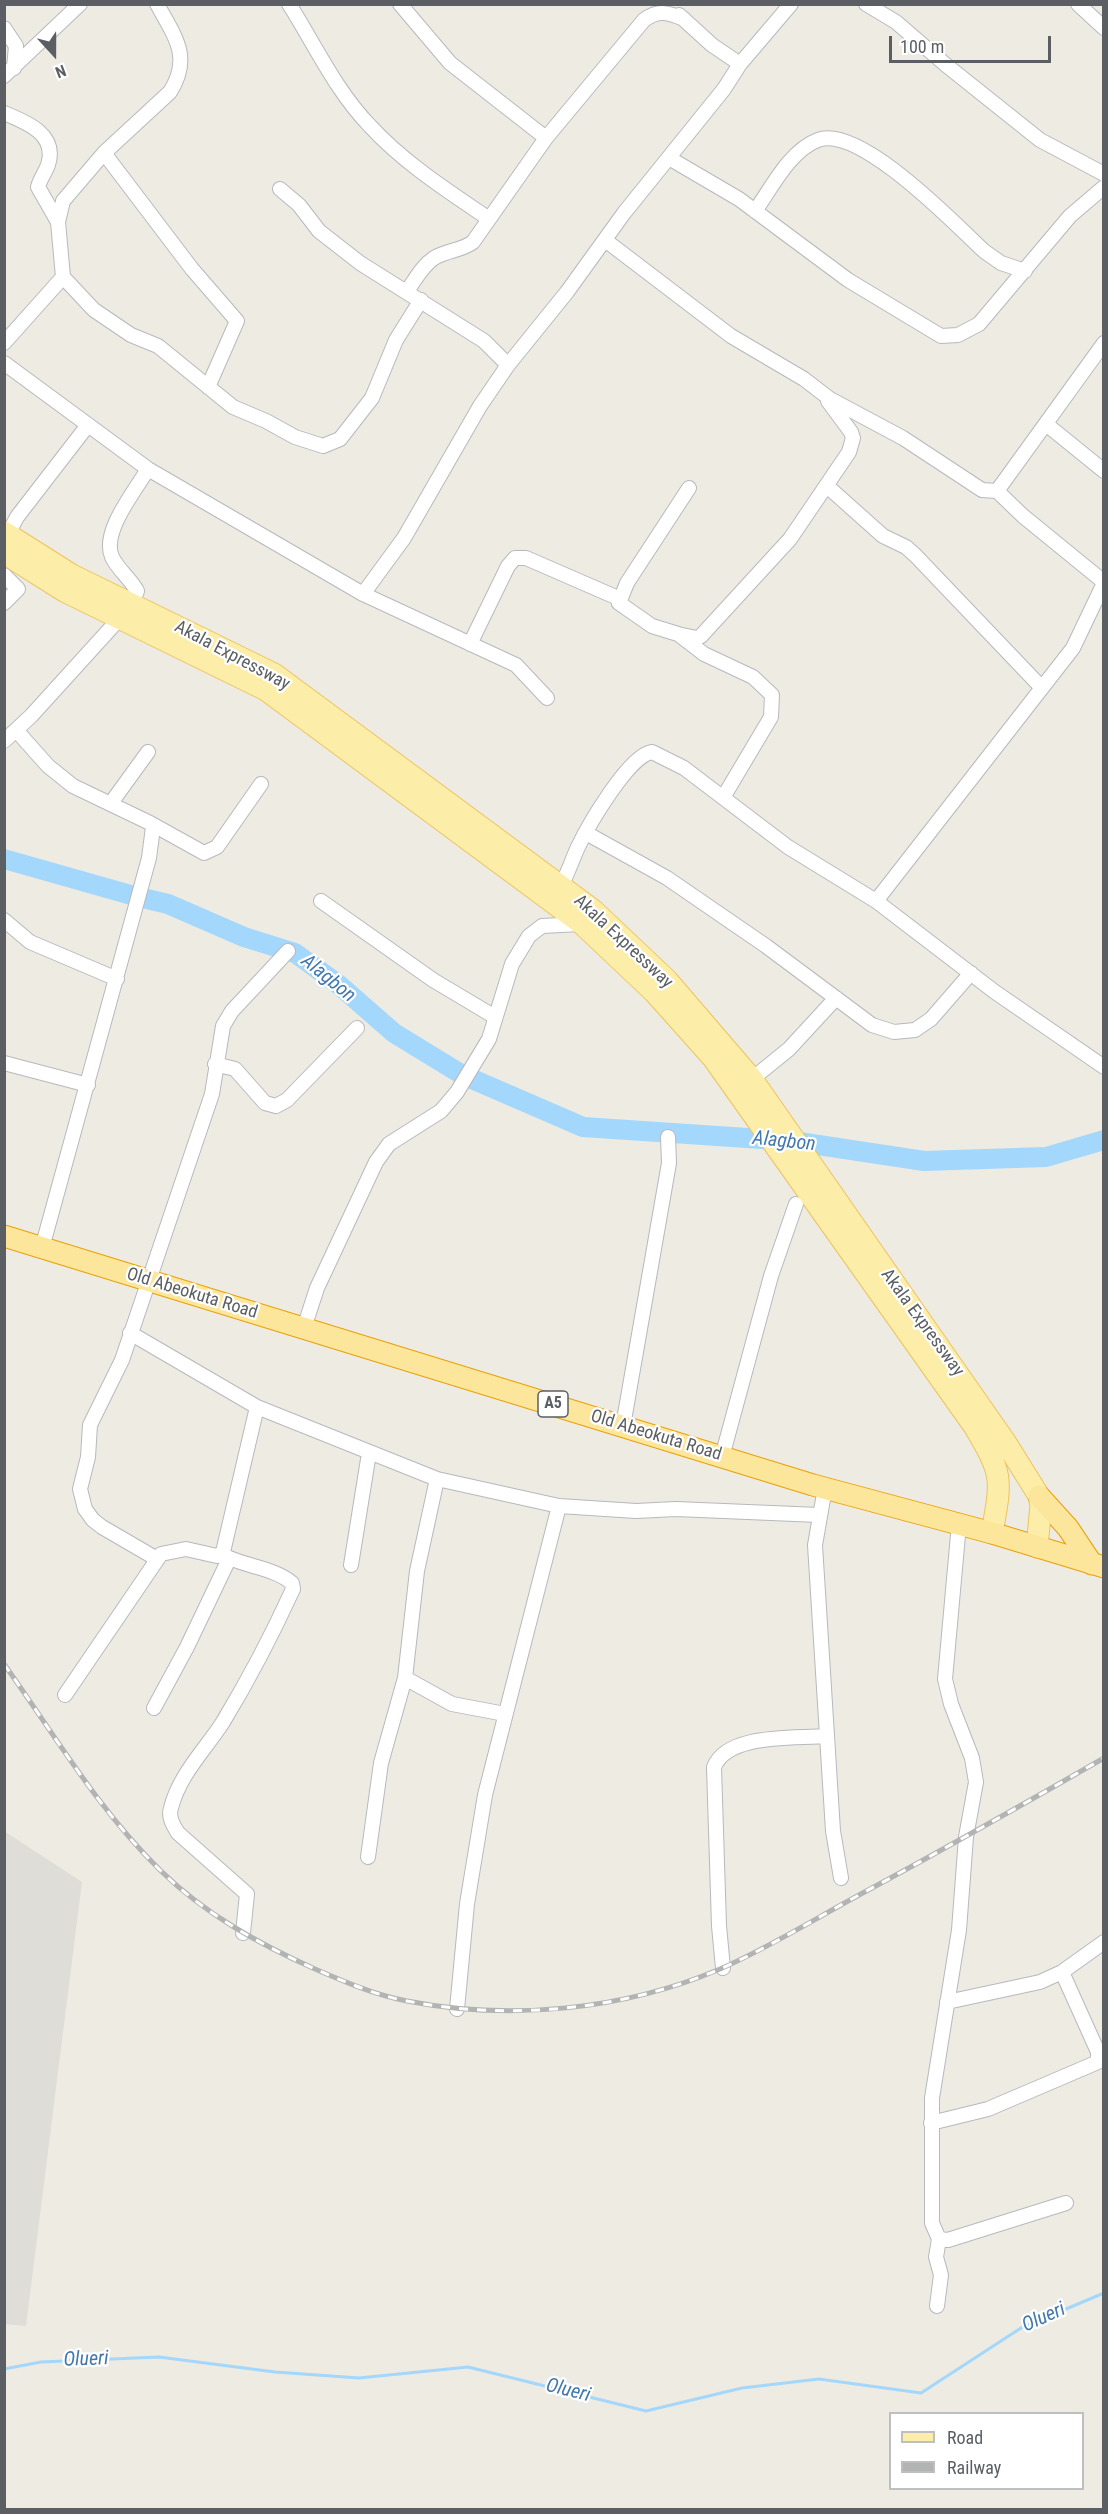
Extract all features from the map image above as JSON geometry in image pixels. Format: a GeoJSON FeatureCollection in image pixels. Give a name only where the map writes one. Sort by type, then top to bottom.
{"type":"FeatureCollection","features":[{"type":"Feature","properties":{"kind":"highway","name":"Old Abeokuta Road"},"geometry":{"type":"LineString","coordinates":[[4,1236],[825,1488],[992,1533],[1098,1566]]}},
{"type":"Feature","properties":{"kind":"highway"},"geometry":{"type":"LineString","coordinates":[[1039,1496],[1098,1566]]}},
{"type":"Feature","properties":{"kind":"main road","name":"Akala Expressway"},"geometry":{"type":"LineString","coordinates":[[6,539],[35,573],[64,591],[126,611],[274,674],[561,886],[772,1123],[974,1426],[999,1473],[1000,1488],[992,1533]]}},
{"type":"Feature","properties":{"kind":"main road","name":"Akala Expressway"},"geometry":{"type":"LineString","coordinates":[[6,539],[72,575],[126,611],[266,690],[588,917],[667,980],[752,1078],[772,1123]]}},
{"type":"Feature","properties":{"kind":"main road","name":"Akala Expressway"},"geometry":{"type":"LineString","coordinates":[[794,1156],[988,1416],[1039,1496]]}},
{"type":"Feature","properties":{"kind":"main road"},"geometry":{"type":"LineString","coordinates":[[1037,1547],[1041,1505],[1039,1496]]}},
{"type":"Feature","properties":{"kind":"street"},"geometry":{"type":"LineString","coordinates":[[9,72],[80,4]]}},
{"type":"Feature","properties":{"kind":"street"},"geometry":{"type":"LineString","coordinates":[[157,4],[177,41],[182,63],[178,80],[170,92],[104,153],[63,201],[58,222],[63,277],[94,310],[131,335],[158,346],[233,407],[313,444],[332,444],[340,439],[372,398],[396,340],[421,300]]}},
{"type":"Feature","properties":{"kind":"street"},"geometry":{"type":"LineString","coordinates":[[289,4],[331,75],[370,126],[428,177],[489,219]]}},
{"type":"Feature","properties":{"kind":"street"},"geometry":{"type":"LineString","coordinates":[[400,4],[450,63],[546,138]]}},
{"type":"Feature","properties":{"kind":"street"},"geometry":{"type":"LineString","coordinates":[[665,4],[712,45],[740,64]]}},
{"type":"Feature","properties":{"kind":"street"},"geometry":{"type":"LineString","coordinates":[[363,594],[404,538],[480,406],[508,364],[724,89],[740,64],[791,4]]}},
{"type":"Feature","properties":{"kind":"street"},"geometry":{"type":"LineString","coordinates":[[866,4],[896,22],[1040,140],[1104,174]]}},
{"type":"Feature","properties":{"kind":"street"},"geometry":{"type":"LineString","coordinates":[[1078,4],[1104,28]]}},
{"type":"Feature","properties":{"kind":"street"},"geometry":{"type":"LineString","coordinates":[[407,291],[421,269],[434,258],[464,249],[473,242],[546,138],[644,20],[651,15],[667,12],[684,19]]}},
{"type":"Feature","properties":{"kind":"street"},"geometry":{"type":"LineString","coordinates":[[4,28],[16,46],[9,72]]}},
{"type":"Feature","properties":{"kind":"street"},"geometry":{"type":"LineString","coordinates":[[4,112],[35,125],[45,141],[49,162],[38,187],[58,222]]}},
{"type":"Feature","properties":{"kind":"street"},"geometry":{"type":"LineString","coordinates":[[755,211],[796,156],[818,140],[839,138],[870,152],[984,251],[1002,263],[1025,272]]}},
{"type":"Feature","properties":{"kind":"street"},"geometry":{"type":"LineString","coordinates":[[104,153],[192,269],[237,321],[208,387]]}},
{"type":"Feature","properties":{"kind":"street"},"geometry":{"type":"LineString","coordinates":[[669,158],[755,211],[848,280],[941,336],[958,335],[978,324],[1025,272],[1070,216],[1104,187]]}},
{"type":"Feature","properties":{"kind":"street"},"geometry":{"type":"LineString","coordinates":[[1104,163],[1104,169]]}},
{"type":"Feature","properties":{"kind":"street"},"geometry":{"type":"LineString","coordinates":[[280,189],[299,205],[319,231],[360,263],[484,341],[508,364]]}},
{"type":"Feature","properties":{"kind":"street"},"geometry":{"type":"LineString","coordinates":[[606,240],[731,336],[804,379],[823,394],[903,438],[982,490],[997,491],[1023,516],[1104,583],[1073,648],[876,901]]}},
{"type":"Feature","properties":{"kind":"street"},"geometry":{"type":"LineString","coordinates":[[4,343],[63,277]]}},
{"type":"Feature","properties":{"kind":"street"},"geometry":{"type":"LineString","coordinates":[[997,491],[1104,343]]}},
{"type":"Feature","properties":{"kind":"street"},"geometry":{"type":"LineString","coordinates":[[4,363],[148,469],[363,594],[516,665],[547,698]]}},
{"type":"Feature","properties":{"kind":"street"},"geometry":{"type":"LineString","coordinates":[[470,644],[508,566],[515,558],[526,558],[618,598],[622,607],[652,626],[678,634],[698,638],[701,636],[790,539],[849,452],[853,438],[823,394]]}},
{"type":"Feature","properties":{"kind":"street"},"geometry":{"type":"LineString","coordinates":[[1046,424],[1104,471]]}},
{"type":"Feature","properties":{"kind":"street"},"geometry":{"type":"LineString","coordinates":[[6,539],[17,517],[88,425]]}},
{"type":"Feature","properties":{"kind":"street"},"geometry":{"type":"LineString","coordinates":[[4,741],[126,611],[136,591],[118,569],[111,554],[110,536],[148,469]]}},
{"type":"Feature","properties":{"kind":"street"},"geometry":{"type":"LineString","coordinates":[[827,486],[883,536],[906,547],[1042,688]]}},
{"type":"Feature","properties":{"kind":"street"},"geometry":{"type":"LineString","coordinates":[[618,598],[688,488]]}},
{"type":"Feature","properties":{"kind":"street"},"geometry":{"type":"LineString","coordinates":[[4,603],[35,573]]}},
{"type":"Feature","properties":{"kind":"street"},"geometry":{"type":"LineString","coordinates":[[4,575],[18,589]]}},
{"type":"Feature","properties":{"kind":"street"},"geometry":{"type":"LineString","coordinates":[[678,634],[704,654],[753,677],[772,695],[771,717],[724,796]]}},
{"type":"Feature","properties":{"kind":"street"},"geometry":{"type":"LineString","coordinates":[[16,730],[48,766],[64,779],[204,853],[211,852],[261,784]]}},
{"type":"Feature","properties":{"kind":"street"},"geometry":{"type":"LineString","coordinates":[[111,803],[148,752]]}},
{"type":"Feature","properties":{"kind":"street"},"geometry":{"type":"LineString","coordinates":[[561,886],[586,833],[607,799],[639,757],[651,752],[674,762],[724,796],[788,847],[876,901],[971,973],[1104,1067]]}},
{"type":"Feature","properties":{"kind":"street"},"geometry":{"type":"LineString","coordinates":[[42,1248],[151,851],[153,827]]}},
{"type":"Feature","properties":{"kind":"street"},"geometry":{"type":"LineString","coordinates":[[586,833],[667,878],[872,1025],[894,1032],[915,1030],[931,1019],[971,973]]}},
{"type":"Feature","properties":{"kind":"street"},"geometry":{"type":"LineString","coordinates":[[321,901],[434,980],[495,1017]]}},
{"type":"Feature","properties":{"kind":"street"},"geometry":{"type":"LineString","coordinates":[[304,1328],[317,1288],[376,1162],[389,1144],[441,1111],[450,1100],[489,1040],[512,964],[529,936],[542,926],[588,917]]}},
{"type":"Feature","properties":{"kind":"street"},"geometry":{"type":"LineString","coordinates":[[4,920],[30,942],[117,979]]}},
{"type":"Feature","properties":{"kind":"street"},"geometry":{"type":"LineString","coordinates":[[157,1559],[129,1545],[93,1520],[85,1509],[80,1489],[88,1457],[93,1414],[122,1360],[147,1280],[212,1094],[215,1064],[226,1019],[288,951]]}},
{"type":"Feature","properties":{"kind":"street"},"geometry":{"type":"LineString","coordinates":[[752,1078],[789,1049],[836,998]]}},
{"type":"Feature","properties":{"kind":"street"},"geometry":{"type":"LineString","coordinates":[[215,1064],[235,1069],[266,1103],[276,1106],[287,1100],[357,1028]]}},
{"type":"Feature","properties":{"kind":"street"},"geometry":{"type":"LineString","coordinates":[[4,1063],[88,1085]]}},
{"type":"Feature","properties":{"kind":"street"},"geometry":{"type":"LineString","coordinates":[[623,1426],[669,1163],[668,1137]]}},
{"type":"Feature","properties":{"kind":"street"},"geometry":{"type":"LineString","coordinates":[[722,1456],[771,1276],[796,1204]]}},
{"type":"Feature","properties":{"kind":"street"},"geometry":{"type":"LineString","coordinates":[[130,1333],[257,1407],[437,1479],[559,1506],[636,1511],[676,1509],[819,1515]]}},
{"type":"Feature","properties":{"kind":"street"},"geometry":{"type":"LineString","coordinates":[[154,1708],[188,1647],[225,1556],[257,1407]]}},
{"type":"Feature","properties":{"kind":"street"},"geometry":{"type":"LineString","coordinates":[[351,1564],[369,1453]]}},
{"type":"Feature","properties":{"kind":"street"},"geometry":{"type":"LineString","coordinates":[[368,1857],[381,1763],[405,1678],[417,1571],[437,1479]]}},
{"type":"Feature","properties":{"kind":"street"},"geometry":{"type":"LineString","coordinates":[[825,1488],[815,1545],[833,1831],[842,1878]]}},
{"type":"Feature","properties":{"kind":"street"},"geometry":{"type":"LineString","coordinates":[[457,2009],[467,1904],[481,1816],[559,1506]]}},
{"type":"Feature","properties":{"kind":"street"},"geometry":{"type":"LineString","coordinates":[[938,2306],[940,2275],[936,2256],[939,2239],[932,2223],[931,2122],[959,1930],[966,1837],[976,1782],[972,1758],[951,1704],[945,1679],[959,1524]]}},
{"type":"Feature","properties":{"kind":"street"},"geometry":{"type":"LineString","coordinates":[[65,1695],[161,1554],[176,1549],[205,1555],[225,1556],[238,1564],[281,1574],[292,1583],[293,1589],[250,1679],[176,1793],[170,1815],[178,1833],[247,1894],[243,1933]]}},
{"type":"Feature","properties":{"kind":"street"},"geometry":{"type":"LineString","coordinates":[[405,1678],[452,1704],[505,1714]]}},
{"type":"Feature","properties":{"kind":"street"},"geometry":{"type":"LineString","coordinates":[[723,1968],[719,1926],[714,1767],[724,1751],[750,1742],[826,1736]]}},
{"type":"Feature","properties":{"kind":"street"},"geometry":{"type":"LineString","coordinates":[[947,2002],[1018,1988],[1062,1972],[1104,1942]]}},
{"type":"Feature","properties":{"kind":"street"},"geometry":{"type":"LineString","coordinates":[[931,2122],[988,2109],[1098,2062],[1098,2052],[1062,1972]]}},
{"type":"Feature","properties":{"kind":"street"},"geometry":{"type":"LineString","coordinates":[[939,2239],[948,2240],[1066,2203]]}},
{"type":"Feature","properties":{"kind":"shaded area"},"geometry":{"type":"Polygon","coordinates":[[[4,1831],[82,1882],[26,2326],[4,2324],[4,1831]]]}},
{"type":"Feature","properties":{"kind":"waterway","name":"Alagbon"},"geometry":{"type":"LineString","coordinates":[[4,859],[131,895]]}},
{"type":"Feature","properties":{"kind":"waterway","name":"Alagbon"},"geometry":{"type":"LineString","coordinates":[[147,899],[168,904],[244,937],[295,953],[338,984],[394,1033],[461,1074]]}},
{"type":"Feature","properties":{"kind":"waterway","name":"Alagbon"},"geometry":{"type":"LineString","coordinates":[[472,1079],[583,1127],[792,1141],[924,1161],[1046,1157],[1104,1140]]}},
{"type":"Feature","properties":{"kind":"waterway","name":"Olueri"},"geometry":{"type":"LineString","coordinates":[[4,2369],[41,2362],[159,2357],[275,2372],[359,2378],[468,2367],[646,2411],[742,2388],[819,2379],[921,2393],[1021,2328],[1104,2293]]}},
{"type":"Feature","properties":{"kind":"railway"},"geometry":{"type":"LineString","coordinates":[[4,1664],[97,1798],[117,1823],[161,1871],[196,1901],[253,1938],[326,1974],[383,1995],[446,2007],[486,2010],[566,2008],[645,1994],[720,1969],[773,1943],[1104,1758]]}}]}
